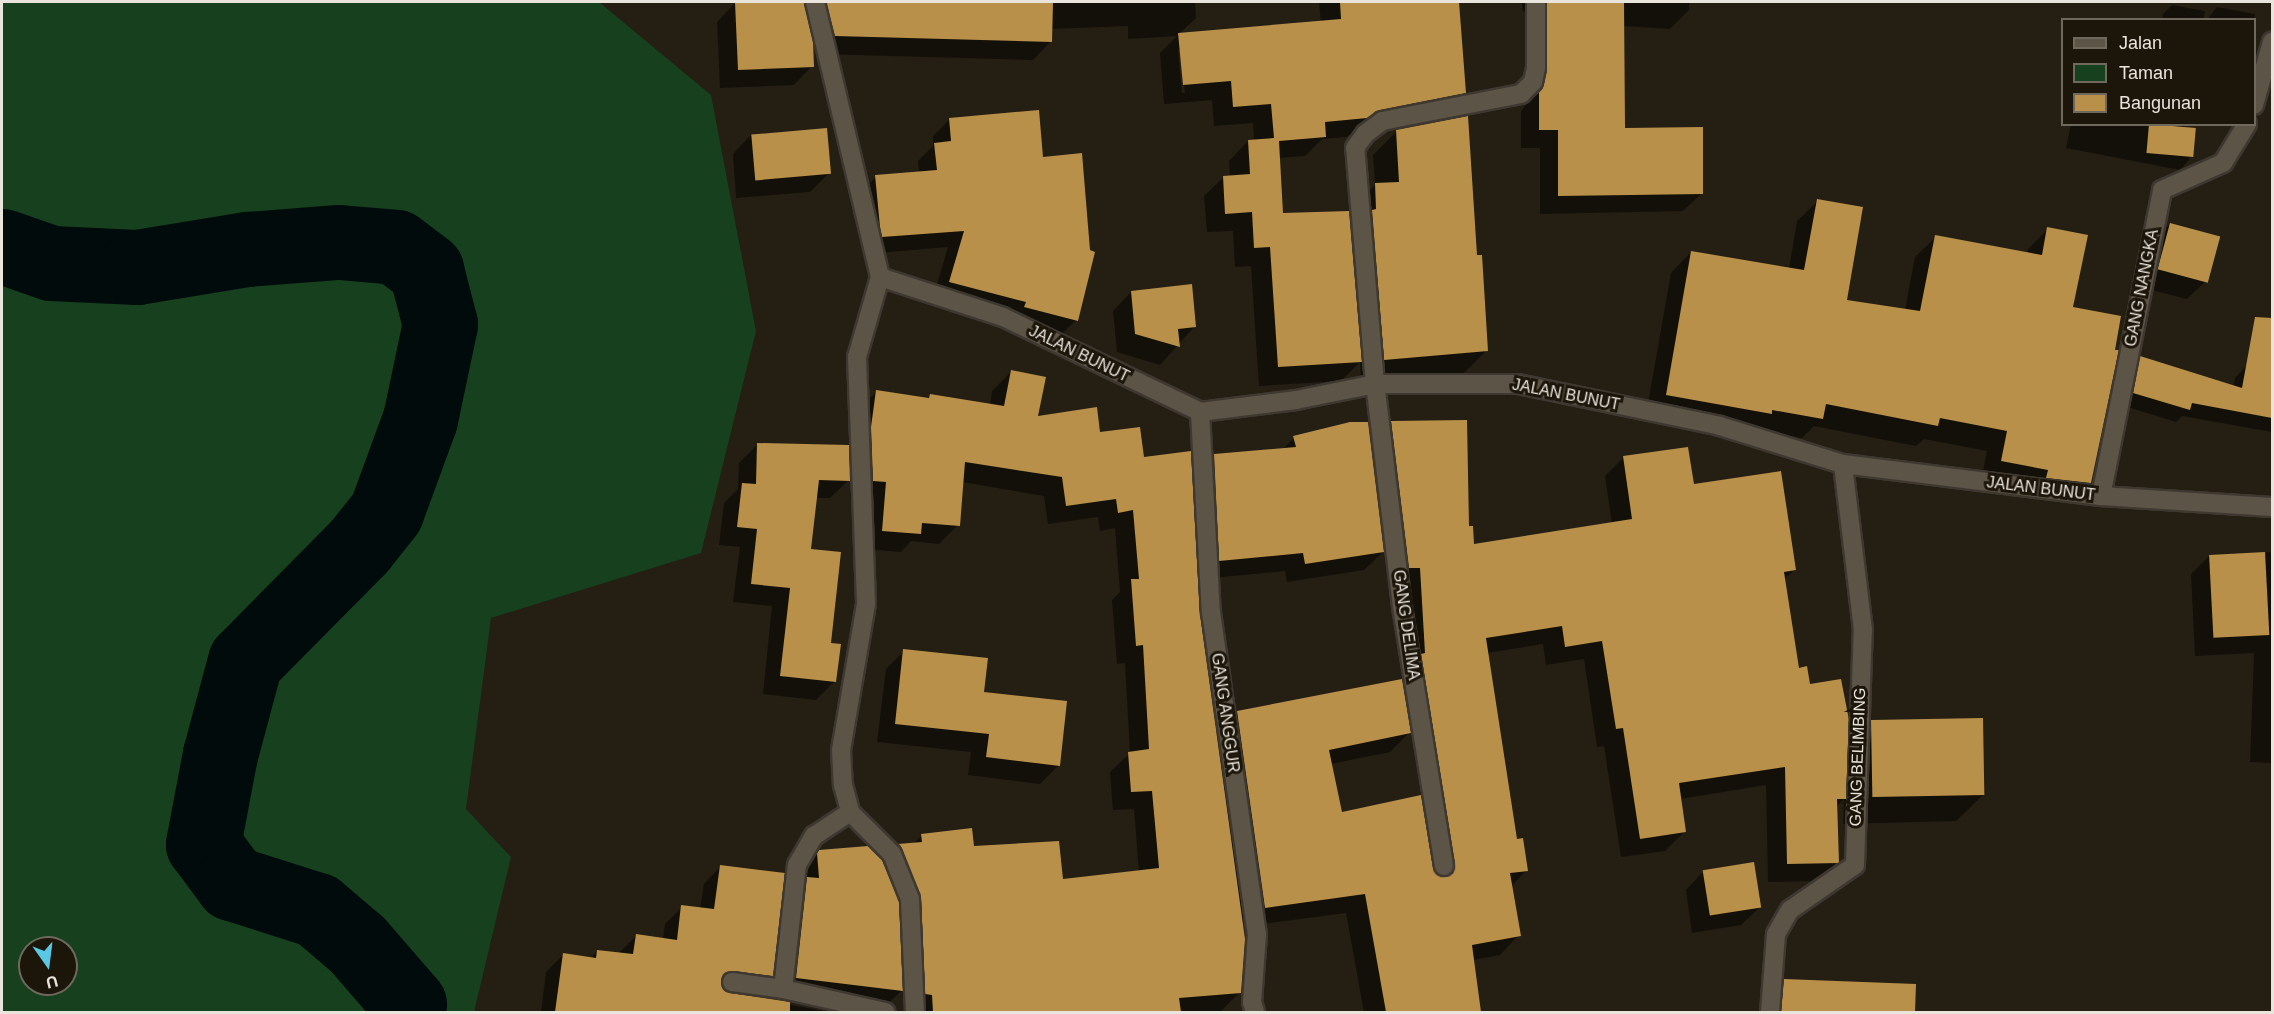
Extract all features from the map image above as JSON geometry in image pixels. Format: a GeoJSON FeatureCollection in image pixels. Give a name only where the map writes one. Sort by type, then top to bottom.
{"type":"FeatureCollection","features":[{"type":"Feature","properties":{"kind":"street"},"geometry":{"type":"LineString","coordinates":[[815,2],[880,277],[857,357],[866,604],[841,750],[843,785],[850,812],[892,854],[910,899],[915,1012]]}},
{"type":"Feature","properties":{"kind":"street","name":"GANG DELIMA"},"geometry":{"type":"LineString","coordinates":[[1444,866],[1402,606],[1375,384],[1355,148],[1365,134],[1382,121],[1521,94],[1533,82],[1536,68],[1536,2]]}},
{"type":"Feature","properties":{"kind":"street"},"geometry":{"type":"LineString","coordinates":[[2256,98],[2272,42]]}},
{"type":"Feature","properties":{"kind":"street","name":"GANG NANGKA"},"geometry":{"type":"LineString","coordinates":[[2101,496],[2162,190],[2223,163],[2246,126]]}},
{"type":"Feature","properties":{"kind":"street","name":"JALAN BUNUT"},"geometry":{"type":"LineString","coordinates":[[880,277],[1003,317],[1200,412],[1296,400],[1375,384],[1518,384],[1720,426],[1843,464],[2101,496],[2272,507]]}},
{"type":"Feature","properties":{"kind":"street","name":"GANG ANGGUR"},"geometry":{"type":"LineString","coordinates":[[1200,412],[1211,612],[1257,934],[1251,1002],[1255,1012]]}},
{"type":"Feature","properties":{"kind":"street","name":"GANG BELIMBING"},"geometry":{"type":"LineString","coordinates":[[1770,1012],[1776,934],[1790,910],[1855,866],[1863,630],[1843,464]]}},
{"type":"Feature","properties":{"kind":"street"},"geometry":{"type":"LineString","coordinates":[[783,989],[797,865],[814,836],[850,812]]}},
{"type":"Feature","properties":{"kind":"street"},"geometry":{"type":"LineString","coordinates":[[732,982],[783,989],[885,1012]]}},
{"type":"Feature","properties":{"kind":"green space"},"geometry":{"type":"Polygon","coordinates":[[[2,2],[599,2],[711,95],[756,331],[701,553],[491,618],[466,809],[511,857],[474,1012],[2,1012],[2,2]]]}},
{"type":"Feature","properties":{"kind":"building"},"geometry":{"type":"Polygon","coordinates":[[[735,2],[804,2],[813,41],[814,67],[738,70],[735,2]]]}},
{"type":"Feature","properties":{"kind":"building"},"geometry":{"type":"Polygon","coordinates":[[[826,2],[1053,2],[1052,42],[835,36],[826,2]]]}},
{"type":"Feature","properties":{"kind":"building"},"geometry":{"type":"Polygon","coordinates":[[[1340,2],[1459,2],[1466,93],[1380,110],[1367,118],[1325,122],[1326,137],[1279,141],[1283,213],[1349,211],[1362,362],[1278,367],[1270,247],[1254,248],[1252,212],[1225,214],[1223,176],[1250,174],[1248,140],[1274,138],[1271,104],[1233,107],[1231,81],[1183,85],[1178,33],[1341,19],[1340,2]]]}},
{"type":"Feature","properties":{"kind":"building"},"geometry":{"type":"Polygon","coordinates":[[[1547,2],[1624,2],[1625,128],[1703,127],[1703,194],[1558,196],[1558,130],[1539,130],[1539,92],[1544,84],[1547,68],[1547,2]]]}},
{"type":"Feature","properties":{"kind":"building"},"geometry":{"type":"Polygon","coordinates":[[[1039,110],[1043,157],[1082,153],[1090,250],[1095,252],[1078,321],[1024,307],[1026,302],[949,282],[964,231],[882,237],[880,227],[875,175],[937,170],[934,143],[951,141],[949,118],[1039,110]]]}},
{"type":"Feature","properties":{"kind":"building"},"geometry":{"type":"Polygon","coordinates":[[[1468,116],[1477,255],[1482,255],[1488,351],[1384,360],[1372,210],[1376,209],[1375,183],[1399,182],[1396,130],[1468,116]]]}},
{"type":"Feature","properties":{"kind":"building"},"geometry":{"type":"Polygon","coordinates":[[[2149,126],[2196,128],[2193,157],[2146,153],[2149,126]]]}},
{"type":"Feature","properties":{"kind":"building"},"geometry":{"type":"Polygon","coordinates":[[[827,128],[831,174],[755,180],[751,135],[827,128]]]}},
{"type":"Feature","properties":{"kind":"building"},"geometry":{"type":"Polygon","coordinates":[[[1817,199],[1863,207],[1847,300],[1920,311],[1935,235],[2042,255],[2047,227],[2088,235],[2073,307],[2121,316],[2115,350],[2119,350],[2091,483],[2046,478],[2048,470],[2001,461],[2007,431],[1940,418],[1938,426],[1826,404],[1823,419],[1772,410],[1772,414],[1666,395],[1691,251],[1804,270],[1817,199]]]}},
{"type":"Feature","properties":{"kind":"building"},"geometry":{"type":"Polygon","coordinates":[[[2170,223],[2220,236],[2208,283],[2158,269],[2170,223]]]}},
{"type":"Feature","properties":{"kind":"building"},"geometry":{"type":"Polygon","coordinates":[[[1192,284],[1196,327],[1178,329],[1180,347],[1135,334],[1131,291],[1192,284]]]}},
{"type":"Feature","properties":{"kind":"building"},"geometry":{"type":"Polygon","coordinates":[[[2255,317],[2272,318],[2272,418],[2192,403],[2190,410],[2133,393],[2140,356],[2242,388],[2255,317]]]}},
{"type":"Feature","properties":{"kind":"building"},"geometry":{"type":"Polygon","coordinates":[[[1011,370],[1046,377],[1038,416],[1097,407],[1100,432],[1140,427],[1144,457],[1191,451],[1200,614],[1245,939],[1241,993],[1179,998],[1181,1012],[933,1012],[932,995],[925,994],[921,898],[898,844],[922,842],[921,834],[972,828],[974,846],[1059,841],[1063,879],[1159,868],[1152,791],[1131,792],[1128,752],[1149,749],[1143,645],[1136,646],[1131,579],[1139,579],[1133,510],[1118,513],[1116,499],[1066,506],[1062,477],[965,462],[960,526],[922,523],[921,534],[882,531],[886,482],[873,481],[871,427],[876,390],[929,398],[930,394],[1004,406],[1011,370]]]}},
{"type":"Feature","properties":{"kind":"building"},"geometry":{"type":"Polygon","coordinates":[[[1467,420],[1469,526],[1473,526],[1474,544],[1632,519],[1623,456],[1688,447],[1694,484],[1781,471],[1796,570],[1784,572],[1799,668],[1807,666],[1810,684],[1841,679],[1849,720],[1846,799],[1837,799],[1839,863],[1787,864],[1785,767],[1679,783],[1686,832],[1640,839],[1623,728],[1616,729],[1602,641],[1565,647],[1562,626],[1486,638],[1517,839],[1523,838],[1528,871],[1510,873],[1521,936],[1472,945],[1481,1012],[1386,1012],[1365,894],[1265,908],[1237,711],[1402,679],[1411,733],[1329,750],[1342,812],[1421,795],[1433,868],[1441,877],[1452,874],[1455,864],[1421,654],[1425,653],[1420,568],[1409,568],[1391,421],[1467,420]]]}},
{"type":"Feature","properties":{"kind":"building"},"geometry":{"type":"Polygon","coordinates":[[[1350,422],[1368,422],[1384,552],[1305,564],[1303,553],[1219,561],[1214,454],[1296,447],[1293,436],[1350,422]]]}},
{"type":"Feature","properties":{"kind":"building"},"geometry":{"type":"Polygon","coordinates":[[[757,443],[849,445],[850,481],[819,480],[811,549],[841,552],[831,643],[841,644],[836,682],[780,676],[790,588],[751,584],[757,529],[737,527],[742,483],[756,484],[757,443]]]}},
{"type":"Feature","properties":{"kind":"building"},"geometry":{"type":"Polygon","coordinates":[[[2265,552],[2269,635],[2213,638],[2209,555],[2265,552]]]}},
{"type":"Feature","properties":{"kind":"building"},"geometry":{"type":"Polygon","coordinates":[[[903,649],[988,658],[984,692],[1067,701],[1060,766],[986,757],[989,734],[895,724],[903,649]]]}},
{"type":"Feature","properties":{"kind":"building"},"geometry":{"type":"Polygon","coordinates":[[[1983,718],[1984,795],[1872,797],[1871,720],[1983,718]]]}},
{"type":"Feature","properties":{"kind":"building"},"geometry":{"type":"Polygon","coordinates":[[[868,846],[882,860],[899,901],[903,991],[796,978],[807,877],[819,878],[817,853],[819,850],[868,846]]]}},
{"type":"Feature","properties":{"kind":"building"},"geometry":{"type":"Polygon","coordinates":[[[1754,862],[1761,907],[1710,916],[1703,870],[1754,862]]]}},
{"type":"Feature","properties":{"kind":"building"},"geometry":{"type":"Polygon","coordinates":[[[720,865],[785,873],[773,976],[733,971],[724,975],[721,981],[722,987],[730,993],[790,1002],[790,1012],[555,1012],[563,953],[596,958],[597,950],[633,954],[636,934],[677,940],[681,905],[714,909],[720,865]]]}},
{"type":"Feature","properties":{"kind":"building"},"geometry":{"type":"Polygon","coordinates":[[[1784,979],[1916,984],[1915,1012],[1781,1012],[1784,979]]]}},
{"type":"Feature","properties":{"kind":"waterway"},"geometry":{"type":"LineString","coordinates":[[2,246],[51,263],[137,267],[247,249],[339,242],[396,247],[426,270],[440,324],[420,419],[386,512],[359,546],[245,661],[220,754],[203,844],[232,883],[317,910],[357,944],[409,1004],[408,1012]]}}]}
